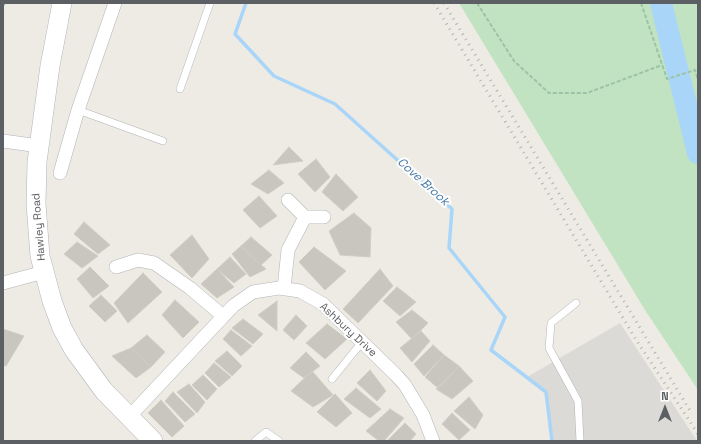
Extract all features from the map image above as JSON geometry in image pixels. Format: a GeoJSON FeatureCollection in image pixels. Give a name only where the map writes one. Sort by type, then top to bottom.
{"type":"FeatureCollection","features":[{"type":"Feature","properties":{"kind":"main road","name":"Hawley Road"},"geometry":{"type":"LineString","coordinates":[[62,3],[50,66],[36,177],[36,204],[40,256],[57,314],[74,350],[104,391],[153,441]]}},
{"type":"Feature","properties":{"kind":"street"},"geometry":{"type":"LineString","coordinates":[[60,173],[111,4]]}},
{"type":"Feature","properties":{"kind":"street"},"geometry":{"type":"LineString","coordinates":[[3,141],[39,146]]}},
{"type":"Feature","properties":{"kind":"street"},"geometry":{"type":"LineString","coordinates":[[288,200],[305,217],[324,218]]}},
{"type":"Feature","properties":{"kind":"street"},"geometry":{"type":"LineString","coordinates":[[284,288],[288,250],[305,217]]}},
{"type":"Feature","properties":{"kind":"street"},"geometry":{"type":"LineString","coordinates":[[116,268],[138,260],[154,263],[190,288],[223,316]]}},
{"type":"Feature","properties":{"kind":"street"},"geometry":{"type":"LineString","coordinates":[[3,284],[44,272]]}},
{"type":"Feature","properties":{"kind":"street","name":"Ashbury Drive"},"geometry":{"type":"LineString","coordinates":[[129,417],[223,316],[244,297],[252,292],[284,288],[300,291],[323,304],[405,385],[423,415],[433,441]]}},
{"type":"Feature","properties":{"kind":"lane"},"geometry":{"type":"LineString","coordinates":[[180,89],[210,3]]}},
{"type":"Feature","properties":{"kind":"lane"},"geometry":{"type":"LineString","coordinates":[[78,110],[163,141]]}},
{"type":"Feature","properties":{"kind":"lane"},"geometry":{"type":"LineString","coordinates":[[576,303],[551,323],[549,348],[578,401],[580,441]]}},
{"type":"Feature","properties":{"kind":"lane"},"geometry":{"type":"LineString","coordinates":[[332,379],[362,342]]}},
{"type":"Feature","properties":{"kind":"lane"},"geometry":{"type":"LineString","coordinates":[[255,441],[266,432],[278,441]]}},
{"type":"Feature","properties":{"kind":"path"},"geometry":{"type":"LineString","coordinates":[[477,3],[514,61],[548,94],[587,93],[662,65]]}},
{"type":"Feature","properties":{"kind":"path"},"geometry":{"type":"LineString","coordinates":[[641,3],[667,79],[695,70],[698,80]]}},
{"type":"Feature","properties":{"kind":"shaded area"},"geometry":{"type":"Polygon","coordinates":[[[620,323],[697,441],[552,441],[546,392],[527,377],[620,323]]]}},
{"type":"Feature","properties":{"kind":"green space"},"geometry":{"type":"Polygon","coordinates":[[[459,3],[698,3],[698,390],[645,310],[459,3]]]}},
{"type":"Feature","properties":{"kind":"building"},"geometry":{"type":"Polygon","coordinates":[[[289,147],[303,161],[273,165],[289,147]]]}},
{"type":"Feature","properties":{"kind":"building"},"geometry":{"type":"Polygon","coordinates":[[[316,159],[330,177],[315,192],[298,174],[316,159]]]}},
{"type":"Feature","properties":{"kind":"building"},"geometry":{"type":"Polygon","coordinates":[[[269,170],[284,183],[268,194],[251,184],[269,170]]]}},
{"type":"Feature","properties":{"kind":"building"},"geometry":{"type":"Polygon","coordinates":[[[336,174],[358,197],[343,211],[322,192],[336,174]]]}},
{"type":"Feature","properties":{"kind":"building"},"geometry":{"type":"Polygon","coordinates":[[[259,196],[277,216],[260,228],[243,210],[259,196]]]}},
{"type":"Feature","properties":{"kind":"building"},"geometry":{"type":"Polygon","coordinates":[[[354,213],[371,228],[370,257],[340,255],[329,231],[354,213]]]}},
{"type":"Feature","properties":{"kind":"building"},"geometry":{"type":"Polygon","coordinates":[[[84,222],[110,245],[98,254],[74,234],[84,222]]]}},
{"type":"Feature","properties":{"kind":"building"},"geometry":{"type":"Polygon","coordinates":[[[192,235],[209,259],[192,278],[170,255],[192,235]]]}},
{"type":"Feature","properties":{"kind":"building"},"geometry":{"type":"Polygon","coordinates":[[[251,237],[272,255],[261,265],[241,246],[251,237]]]}},
{"type":"Feature","properties":{"kind":"building"},"geometry":{"type":"Polygon","coordinates":[[[77,242],[98,256],[82,268],[64,254],[77,242]]]}},
{"type":"Feature","properties":{"kind":"building"},"geometry":{"type":"Polygon","coordinates":[[[241,246],[266,269],[250,277],[232,254],[241,246]]]}},
{"type":"Feature","properties":{"kind":"building"},"geometry":{"type":"Polygon","coordinates":[[[314,247],[346,271],[325,290],[299,262],[314,247]]]}},
{"type":"Feature","properties":{"kind":"building"},"geometry":{"type":"Polygon","coordinates":[[[230,257],[246,274],[234,283],[217,269],[230,257]]]}},
{"type":"Feature","properties":{"kind":"building"},"geometry":{"type":"Polygon","coordinates":[[[90,267],[109,286],[93,298],[77,279],[90,267]]]}},
{"type":"Feature","properties":{"kind":"building"},"geometry":{"type":"Polygon","coordinates":[[[217,269],[234,287],[217,298],[201,284],[217,269]]]}},
{"type":"Feature","properties":{"kind":"building"},"geometry":{"type":"Polygon","coordinates":[[[380,269],[393,286],[358,323],[343,309],[380,269]]]}},
{"type":"Feature","properties":{"kind":"building"},"geometry":{"type":"Polygon","coordinates":[[[143,273],[162,292],[128,323],[114,303],[143,273]]]}},
{"type":"Feature","properties":{"kind":"building"},"geometry":{"type":"Polygon","coordinates":[[[397,287],[416,302],[400,316],[383,301],[397,287]]]}},
{"type":"Feature","properties":{"kind":"building"},"geometry":{"type":"Polygon","coordinates":[[[101,295],[117,311],[105,322],[89,306],[101,295]]]}},
{"type":"Feature","properties":{"kind":"building"},"geometry":{"type":"Polygon","coordinates":[[[175,300],[199,322],[183,338],[162,315],[175,300]]]}},
{"type":"Feature","properties":{"kind":"building"},"geometry":{"type":"Polygon","coordinates":[[[277,301],[277,331],[258,315],[277,301]]]}},
{"type":"Feature","properties":{"kind":"building"},"geometry":{"type":"Polygon","coordinates":[[[412,310],[428,323],[412,339],[396,322],[412,310]]]}},
{"type":"Feature","properties":{"kind":"building"},"geometry":{"type":"Polygon","coordinates":[[[296,315],[307,326],[294,340],[283,330],[296,315]]]}},
{"type":"Feature","properties":{"kind":"building"},"geometry":{"type":"Polygon","coordinates":[[[243,319],[263,334],[253,344],[232,328],[243,319]]]}},
{"type":"Feature","properties":{"kind":"building"},"geometry":{"type":"Polygon","coordinates":[[[327,324],[347,339],[325,359],[306,343],[327,324]]]}},
{"type":"Feature","properties":{"kind":"building"},"geometry":{"type":"Polygon","coordinates":[[[3,329],[24,336],[6,366],[3,365],[3,329]]]}},
{"type":"Feature","properties":{"kind":"building"},"geometry":{"type":"Polygon","coordinates":[[[231,330],[252,346],[241,356],[223,339],[231,330]]]}},
{"type":"Feature","properties":{"kind":"building"},"geometry":{"type":"Polygon","coordinates":[[[421,331],[430,341],[412,362],[400,348],[421,331]]]}},
{"type":"Feature","properties":{"kind":"building"},"geometry":{"type":"Polygon","coordinates":[[[147,335],[165,352],[151,367],[131,348],[147,335]]]}},
{"type":"Feature","properties":{"kind":"building"},"geometry":{"type":"Polygon","coordinates":[[[433,345],[444,355],[424,376],[414,364],[433,345]]]}},
{"type":"Feature","properties":{"kind":"building"},"geometry":{"type":"Polygon","coordinates":[[[131,348],[151,367],[136,378],[112,356],[131,348]]]}},
{"type":"Feature","properties":{"kind":"building"},"geometry":{"type":"Polygon","coordinates":[[[227,351],[242,366],[232,376],[215,361],[227,351]]]}},
{"type":"Feature","properties":{"kind":"building"},"geometry":{"type":"Polygon","coordinates":[[[306,352],[320,366],[304,378],[290,368],[306,352]]]}},
{"type":"Feature","properties":{"kind":"building"},"geometry":{"type":"Polygon","coordinates":[[[444,355],[459,366],[438,388],[425,377],[444,355]]]}},
{"type":"Feature","properties":{"kind":"building"},"geometry":{"type":"Polygon","coordinates":[[[214,363],[231,377],[219,387],[205,373],[214,363]]]}},
{"type":"Feature","properties":{"kind":"building"},"geometry":{"type":"Polygon","coordinates":[[[459,366],[473,381],[452,399],[436,389],[459,366]]]}},
{"type":"Feature","properties":{"kind":"building"},"geometry":{"type":"Polygon","coordinates":[[[370,370],[386,391],[377,401],[357,383],[370,370]]]}},
{"type":"Feature","properties":{"kind":"building"},"geometry":{"type":"Polygon","coordinates":[[[312,371],[333,395],[313,407],[291,391],[312,371]]]}},
{"type":"Feature","properties":{"kind":"building"},"geometry":{"type":"Polygon","coordinates":[[[203,375],[217,389],[207,400],[192,385],[203,375]]]}},
{"type":"Feature","properties":{"kind":"building"},"geometry":{"type":"Polygon","coordinates":[[[189,384],[205,402],[197,413],[177,392],[189,384]]]}},
{"type":"Feature","properties":{"kind":"building"},"geometry":{"type":"Polygon","coordinates":[[[356,388],[381,409],[370,418],[344,399],[356,388]]]}},
{"type":"Feature","properties":{"kind":"building"},"geometry":{"type":"Polygon","coordinates":[[[173,392],[195,414],[185,422],[165,401],[173,392]]]}},
{"type":"Feature","properties":{"kind":"building"},"geometry":{"type":"Polygon","coordinates":[[[335,394],[352,413],[336,427],[317,412],[335,394]]]}},
{"type":"Feature","properties":{"kind":"building"},"geometry":{"type":"Polygon","coordinates":[[[469,397],[483,415],[475,429],[454,411],[469,397]]]}},
{"type":"Feature","properties":{"kind":"building"},"geometry":{"type":"Polygon","coordinates":[[[161,400],[184,426],[172,437],[148,413],[161,400]]]}},
{"type":"Feature","properties":{"kind":"building"},"geometry":{"type":"Polygon","coordinates":[[[390,409],[404,418],[384,441],[379,441],[366,431],[390,409]]]}},
{"type":"Feature","properties":{"kind":"building"},"geometry":{"type":"Polygon","coordinates":[[[452,413],[470,430],[459,440],[442,424],[452,413]]]}},
{"type":"Feature","properties":{"kind":"building"},"geometry":{"type":"Polygon","coordinates":[[[405,423],[416,434],[410,441],[387,441],[405,423]]]}},
{"type":"Feature","properties":{"kind":"waterway","name":"Cove Brook"},"geometry":{"type":"LineString","coordinates":[[246,3],[235,34],[274,76],[335,104],[452,209],[449,248],[505,317],[491,350],[546,392],[552,441]]}},
{"type":"Feature","properties":{"kind":"waterway"},"geometry":{"type":"LineString","coordinates":[[661,3],[698,153]]}},
{"type":"Feature","properties":{"kind":"railway"},"geometry":{"type":"LineString","coordinates":[[434,3],[635,338],[698,434]]}},
{"type":"Feature","properties":{"kind":"railway"},"geometry":{"type":"LineString","coordinates":[[444,3],[692,414]]}}]}
